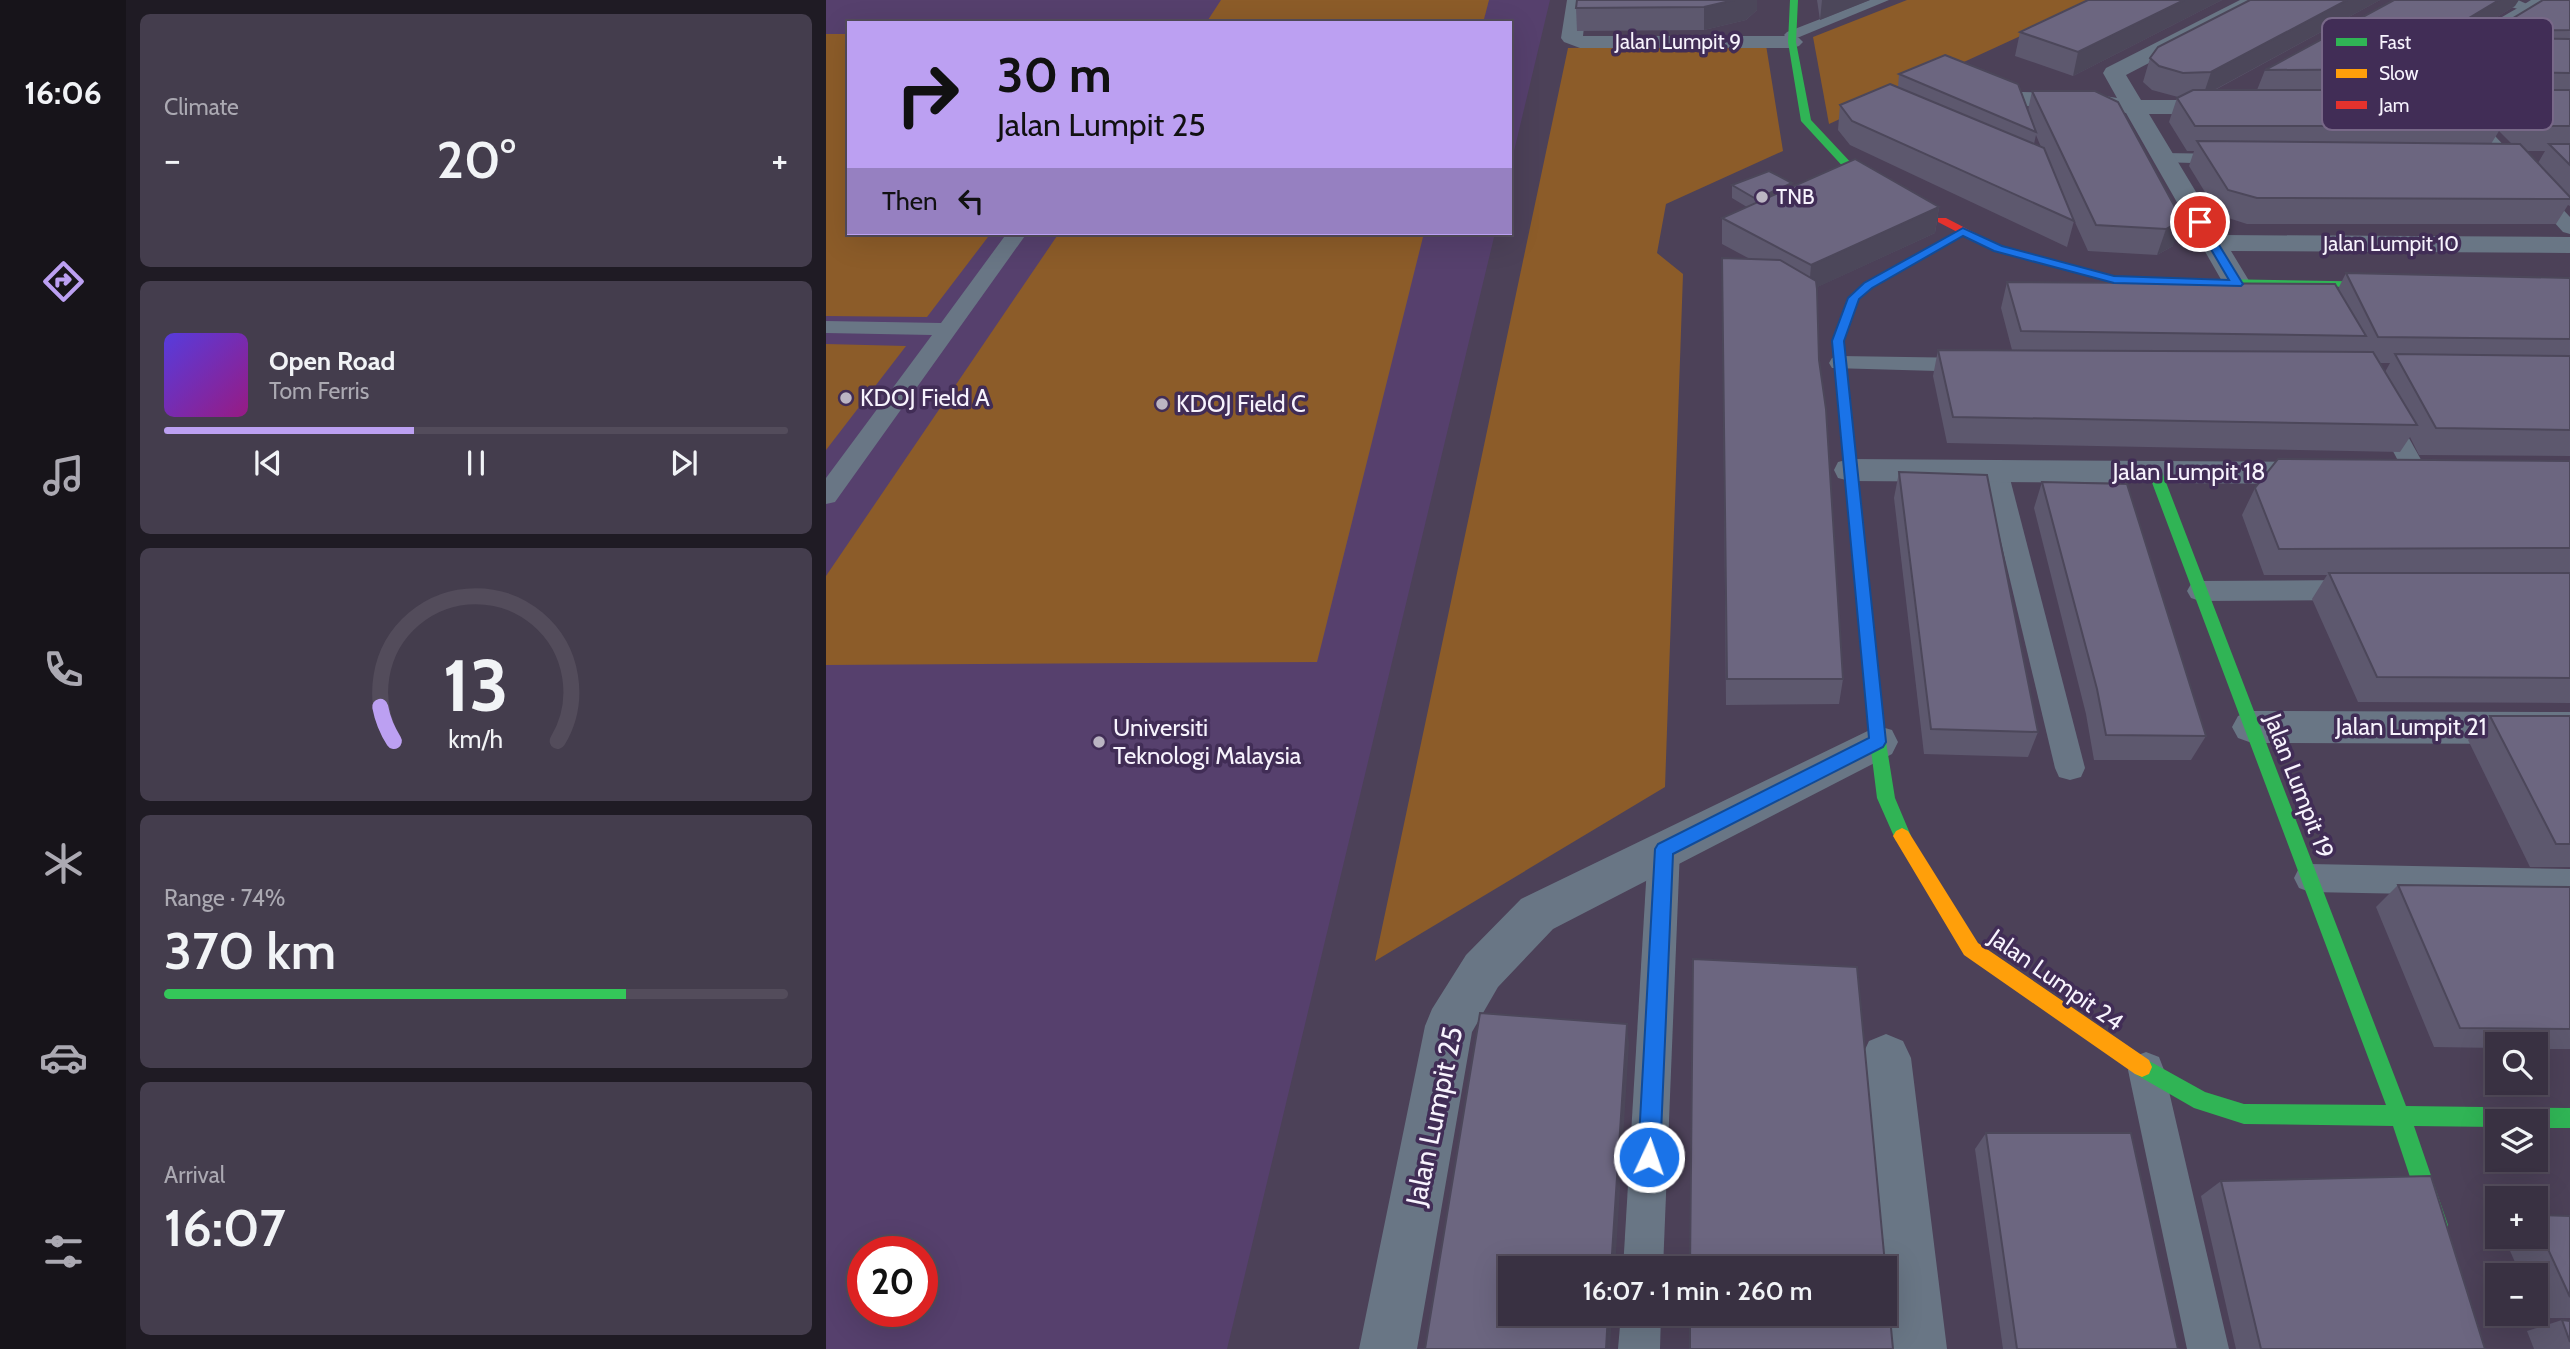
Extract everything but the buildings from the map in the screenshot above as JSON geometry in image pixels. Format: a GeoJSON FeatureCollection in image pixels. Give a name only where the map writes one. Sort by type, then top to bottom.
{"type":"FeatureCollection","features":[{"type":"Feature","properties":{"kind":"street","name":"Jalan Lumpit 9"},"geometry":{"type":"LineString","coordinates":[[1577,0],[1570,32],[1571,38],[1580,41],[1792,38]]}},
{"type":"Feature","properties":{"kind":"street"},"geometry":{"type":"LineString","coordinates":[[1794,0],[1792,38],[1806,121],[1851,169],[1907,200]]}},
{"type":"Feature","properties":{"kind":"street"},"geometry":{"type":"LineString","coordinates":[[2237,284],[2114,73],[2255,0]]}},
{"type":"Feature","properties":{"kind":"street"},"geometry":{"type":"LineString","coordinates":[[2516,18],[2538,4]]}},
{"type":"Feature","properties":{"kind":"street"},"geometry":{"type":"LineString","coordinates":[[2022,99],[2087,100],[2134,107],[2242,107]]}},
{"type":"Feature","properties":{"kind":"street"},"geometry":{"type":"LineString","coordinates":[[1929,213],[1998,249],[2114,280],[2408,285]]}},
{"type":"Feature","properties":{"kind":"street","name":"Jalan Lumpit 24"},"geometry":{"type":"LineString","coordinates":[[1963,232],[1868,285],[1854,298],[1838,341],[1878,742],[1886,798],[1903,838],[1970,949],[2146,1070],[2201,1101],[2244,1114],[2570,1118]]}},
{"type":"Feature","properties":{"kind":"street","name":"Jalan Lumpit 10"},"geometry":{"type":"LineString","coordinates":[[2212,243],[2570,245]]}},
{"type":"Feature","properties":{"kind":"street","name":"Jalan Lumpit 18"},"geometry":{"type":"LineString","coordinates":[[1850,470],[2348,474]]}},
{"type":"Feature","properties":{"kind":"street","name":"Jalan Lumpit 19"},"geometry":{"type":"LineString","coordinates":[[2155,472],[2400,1116],[2445,1245]]}},
{"type":"Feature","properties":{"kind":"street","name":"Jalan Lumpit 21"},"geometry":{"type":"LineString","coordinates":[[2252,727],[2570,728]]}},
{"type":"Feature","properties":{"kind":"street","name":"Jalan Lumpit 25"},"geometry":{"type":"LineString","coordinates":[[1388,1349],[1449,1026],[1482,971],[1537,914],[1878,742]]}},
{"type":"Feature","properties":{"kind":"street"},"geometry":{"type":"LineString","coordinates":[[1886,1058],[1918,1349]]}},
{"type":"Feature","properties":{"kind":"lane"},"geometry":{"type":"LineString","coordinates":[[1792,38],[1882,0]]}},
{"type":"Feature","properties":{"kind":"lane"},"geometry":{"type":"LineString","coordinates":[[2502,0],[2538,4]]}},
{"type":"Feature","properties":{"kind":"lane"},"geometry":{"type":"LineString","coordinates":[[2479,130],[2570,228]]}},
{"type":"Feature","properties":{"kind":"lane"},"geometry":{"type":"LineString","coordinates":[[2164,158],[2246,159]]}},
{"type":"Feature","properties":{"kind":"lane"},"geometry":{"type":"LineString","coordinates":[[2481,161],[2533,161]]}},
{"type":"Feature","properties":{"kind":"lane"},"geometry":{"type":"LineString","coordinates":[[826,496],[1016,235]]}},
{"type":"Feature","properties":{"kind":"lane"},"geometry":{"type":"LineString","coordinates":[[2313,284],[2326,308]]}},
{"type":"Feature","properties":{"kind":"lane"},"geometry":{"type":"LineString","coordinates":[[826,327],[947,329]]}},
{"type":"Feature","properties":{"kind":"lane"},"geometry":{"type":"LineString","coordinates":[[1840,363],[1990,365]]}},
{"type":"Feature","properties":{"kind":"lane"},"geometry":{"type":"LineString","coordinates":[[2372,392],[2417,474]]}},
{"type":"Feature","properties":{"kind":"lane"},"geometry":{"type":"LineString","coordinates":[[1996,471],[2070,768]]}},
{"type":"Feature","properties":{"kind":"lane"},"geometry":{"type":"LineString","coordinates":[[2200,591],[2378,590]]}},
{"type":"Feature","properties":{"kind":"lane"},"geometry":{"type":"LineString","coordinates":[[1644,1256],[1664,849]]}},
{"type":"Feature","properties":{"kind":"lane"},"geometry":{"type":"LineString","coordinates":[[2310,878],[2570,883]]}},
{"type":"Feature","properties":{"kind":"lane"},"geometry":{"type":"LineString","coordinates":[[2146,1070],[2208,1349]]}},
{"type":"Feature","properties":{"kind":"lane"},"geometry":{"type":"LineString","coordinates":[[1639,1349],[1640,1326]]}},
{"type":"Feature","properties":{"kind":"shaded area","name":"Universiti Teknologi Malaysia"},"geometry":{"type":"Polygon","coordinates":[[[826,0],[1550,0],[1512,160],[1512,21],[847,21],[847,235],[1495,235],[1227,1349],[826,1349],[826,0]]]}},
{"type":"Feature","properties":{"kind":"shaded area"},"geometry":{"type":"Polygon","coordinates":[[[1221,0],[1489,0],[1484,21],[1207,21],[1221,0]]]}},
{"type":"Feature","properties":{"kind":"shaded area"},"geometry":{"type":"Polygon","coordinates":[[[1907,0],[2099,0],[1829,124],[1813,37],[1907,0]]]}},
{"type":"Feature","properties":{"kind":"shaded area"},"geometry":{"type":"Polygon","coordinates":[[[826,34],[847,34],[847,235],[989,235],[927,317],[826,316],[826,34]]]}},
{"type":"Feature","properties":{"kind":"shaded area"},"geometry":{"type":"Polygon","coordinates":[[[1766,45],[1783,151],[1666,204],[1657,253],[1683,274],[1665,787],[1375,961],[1568,48],[1766,45]]]}},
{"type":"Feature","properties":{"kind":"shaded area","name":"KDOJ Field C"},"geometry":{"type":"Polygon","coordinates":[[[1058,235],[1424,235],[1317,662],[826,665],[826,576],[1058,235]]]}},
{"type":"Feature","properties":{"kind":"shaded area","name":"KDOJ Field A"},"geometry":{"type":"Polygon","coordinates":[[[826,344],[906,346],[826,450],[826,344]]]}},
{"type":"Feature","properties":{"kind":"traffic: fast"},"geometry":{"type":"LineString","coordinates":[[1794,0],[1792,42],[1806,121],[1851,169],[1890,190]]}},
{"type":"Feature","properties":{"kind":"traffic: fast"},"geometry":{"type":"LineString","coordinates":[[1902,836],[1886,798],[1878,742],[1838,341],[1854,298],[1868,285],[1963,232]]}},
{"type":"Feature","properties":{"kind":"traffic: fast"},"geometry":{"type":"LineString","coordinates":[[2217,282],[2392,285]]}},
{"type":"Feature","properties":{"kind":"traffic: fast"},"geometry":{"type":"LineString","coordinates":[[2155,472],[2400,1116],[2437,1225]]}},
{"type":"Feature","properties":{"kind":"traffic: fast"},"geometry":{"type":"LineString","coordinates":[[2142,1067],[2201,1101],[2244,1114],[2570,1118]]}},
{"type":"Feature","properties":{"kind":"traffic: slow"},"geometry":{"type":"LineString","coordinates":[[1902,836],[1971,949],[2142,1067]]}},
{"type":"Feature","properties":{"kind":"traffic: jam"},"geometry":{"type":"LineString","coordinates":[[1942,220],[1998,249],[2114,280],[2217,282]]}},
{"type":"Feature","properties":{"kind":"place","name":"TNB"},"geometry":{"type":"Point","coordinates":[1762,197]}},
{"type":"Feature","properties":{"kind":"place","name":"KDOJ Field A"},"geometry":{"type":"Point","coordinates":[846,398]}},
{"type":"Feature","properties":{"kind":"place","name":"KDOJ Field C"},"geometry":{"type":"Point","coordinates":[1162,404]}},
{"type":"Feature","properties":{"kind":"place","name":"Universiti Teknologi Malaysia"},"geometry":{"type":"Point","coordinates":[1099,742]}},
{"type":"Feature","properties":{"kind":"route"},"geometry":{"type":"LineString","coordinates":[[1649,1157],[1664,849],[1878,742],[1838,341],[1854,298],[1868,285],[1963,232],[1998,249],[2114,280],[2237,284],[2200,222]]}}]}
